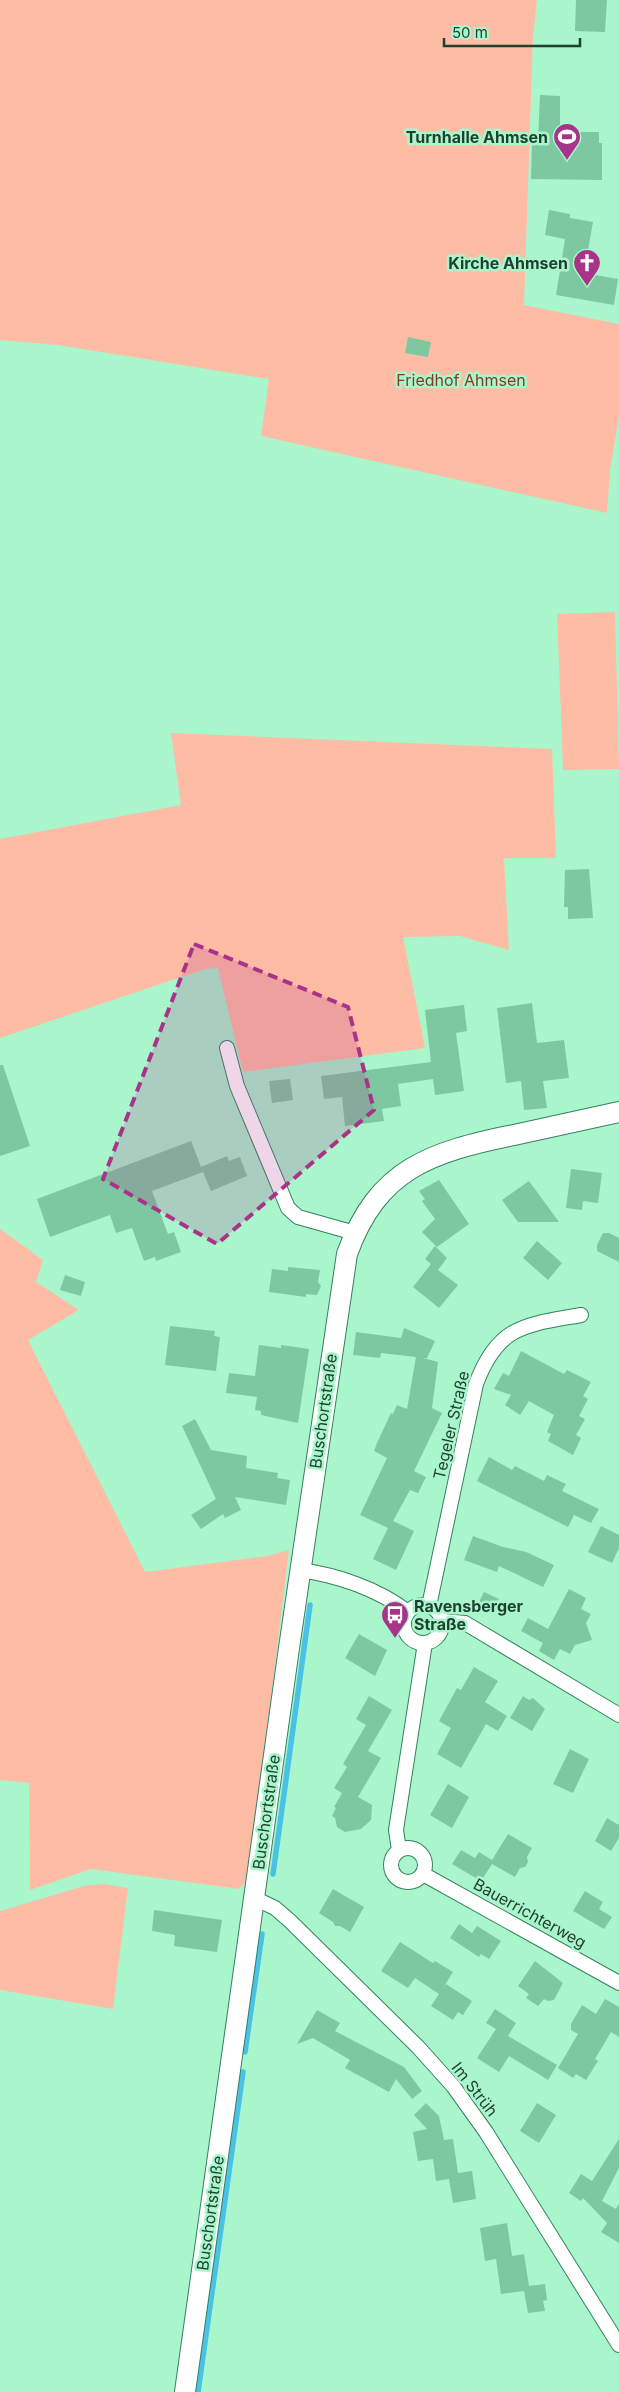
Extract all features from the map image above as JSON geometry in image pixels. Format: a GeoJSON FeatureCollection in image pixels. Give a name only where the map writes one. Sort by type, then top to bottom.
{"type":"FeatureCollection","features":[{"type":"Feature","properties":{"kind":"main road","name":"Buschortstraße"},"geometry":{"type":"LineString","coordinates":[[185,2392],[342,1279],[355,1233],[366,1212],[383,1191],[408,1170],[442,1152],[619,1112]]}},
{"type":"Feature","properties":{"kind":"street"},"geometry":{"type":"LineString","coordinates":[[227,1048],[237,1086],[288,1208],[298,1216],[355,1233]]}},
{"type":"Feature","properties":{"kind":"street","name":"Tegeler Straße"},"geometry":{"type":"LineString","coordinates":[[429,1606],[476,1384],[482,1369],[491,1353],[510,1334],[538,1323],[582,1315]]}},
{"type":"Feature","properties":{"kind":"street"},"geometry":{"type":"LineString","coordinates":[[300,1570],[344,1580],[397,1603],[408,1612]]}},
{"type":"Feature","properties":{"kind":"street"},"geometry":{"type":"LineString","coordinates":[[421,1605],[429,1606],[435,1609],[443,1621],[439,1636],[425,1643],[416,1642],[409,1637],[405,1629],[404,1620],[408,1612],[421,1605]]}},
{"type":"Feature","properties":{"kind":"street"},"geometry":{"type":"LineString","coordinates":[[443,1621],[464,1623],[619,1714]]}},
{"type":"Feature","properties":{"kind":"street"},"geometry":{"type":"LineString","coordinates":[[399,1850],[396,1830],[425,1643]]}},
{"type":"Feature","properties":{"kind":"street"},"geometry":{"type":"LineString","coordinates":[[408,1848],[417,1850],[424,1856],[426,1865],[424,1874],[417,1881],[407,1883],[396,1879],[391,1869],[392,1858],[399,1850],[408,1848]]}},
{"type":"Feature","properties":{"kind":"street","name":"Bauerrichterweg"},"geometry":{"type":"LineString","coordinates":[[424,1874],[619,1983]]}},
{"type":"Feature","properties":{"kind":"street","name":"Im Strüh"},"geometry":{"type":"LineString","coordinates":[[254,1898],[275,1908],[290,1921],[411,2040],[453,2086],[486,2132],[619,2345]]}},
{"type":"Feature","properties":{"kind":"highlighted area"},"geometry":{"type":"Polygon","coordinates":[[[194,944],[348,1007],[374,1110],[217,1244],[103,1179],[194,944]]]}},
{"type":"Feature","properties":{"kind":"green space","name":"Friedhof Ahmsen"},"geometry":{"type":"Polygon","coordinates":[[[0,0],[537,0],[533,36],[524,305],[619,324],[619,416],[610,471],[607,513],[261,436],[269,379],[58,345],[0,340],[0,0]]]}},
{"type":"Feature","properties":{"kind":"green space"},"geometry":{"type":"Polygon","coordinates":[[[615,612],[619,769],[563,770],[557,614],[615,612]]]}},
{"type":"Feature","properties":{"kind":"green space"},"geometry":{"type":"Polygon","coordinates":[[[171,733],[552,749],[556,858],[504,858],[509,950],[460,936],[403,937],[425,1048],[243,1072],[218,968],[205,969],[0,1038],[0,839],[181,805],[171,733]]]}},
{"type":"Feature","properties":{"kind":"green space"},"geometry":{"type":"Polygon","coordinates":[[[0,1229],[43,1260],[36,1282],[79,1310],[28,1340],[145,1572],[267,1556],[289,1550],[249,1878],[239,1889],[91,1869],[30,1890],[29,1783],[0,1780],[0,1229]]]}},
{"type":"Feature","properties":{"kind":"green space"},"geometry":{"type":"Polygon","coordinates":[[[103,1884],[128,1888],[113,2009],[0,1990],[0,1911],[84,1886],[103,1884]]]}},
{"type":"Feature","properties":{"kind":"building"},"geometry":{"type":"Polygon","coordinates":[[[576,0],[607,0],[605,32],[575,31],[576,0]]]}},
{"type":"Feature","properties":{"kind":"building","name":"Turnhalle Ahmsen"},"geometry":{"type":"Polygon","coordinates":[[[540,95],[560,96],[560,132],[599,132],[599,143],[602,143],[602,180],[531,179],[532,141],[538,142],[540,95]]]}},
{"type":"Feature","properties":{"kind":"building"},"geometry":{"type":"Polygon","coordinates":[[[549,210],[570,214],[570,218],[593,222],[584,273],[618,279],[614,305],[556,295],[565,239],[545,235],[549,210]]]}},
{"type":"Feature","properties":{"kind":"building"},"geometry":{"type":"Polygon","coordinates":[[[408,337],[431,342],[428,357],[405,353],[408,337]]]}},
{"type":"Feature","properties":{"kind":"building"},"geometry":{"type":"Polygon","coordinates":[[[589,869],[593,918],[568,919],[568,907],[564,907],[565,870],[589,869]]]}},
{"type":"Feature","properties":{"kind":"building"},"geometry":{"type":"Polygon","coordinates":[[[532,1003],[537,1043],[564,1040],[569,1078],[543,1081],[547,1108],[524,1110],[521,1081],[506,1083],[497,1008],[532,1003]]]}},
{"type":"Feature","properties":{"kind":"building"},"geometry":{"type":"Polygon","coordinates":[[[464,1005],[467,1031],[456,1033],[464,1091],[435,1095],[433,1079],[398,1084],[401,1106],[382,1109],[384,1121],[345,1126],[342,1097],[324,1099],[321,1076],[431,1062],[425,1010],[464,1005]]]}},
{"type":"Feature","properties":{"kind":"building"},"geometry":{"type":"Polygon","coordinates":[[[0,1065],[3,1065],[30,1146],[0,1156],[0,1065]]]}},
{"type":"Feature","properties":{"kind":"building"},"geometry":{"type":"Polygon","coordinates":[[[290,1079],[293,1100],[272,1103],[269,1081],[290,1079]]]}},
{"type":"Feature","properties":{"kind":"building"},"geometry":{"type":"Polygon","coordinates":[[[191,1141],[203,1172],[152,1191],[168,1234],[174,1232],[181,1252],[156,1261],[155,1257],[144,1261],[132,1228],[116,1233],[110,1215],[50,1237],[37,1199],[191,1141]]]}},
{"type":"Feature","properties":{"kind":"building"},"geometry":{"type":"Polygon","coordinates":[[[227,1156],[229,1161],[240,1157],[247,1176],[211,1191],[201,1167],[227,1156]]]}},
{"type":"Feature","properties":{"kind":"building"},"geometry":{"type":"Polygon","coordinates":[[[571,1169],[602,1173],[598,1203],[583,1201],[582,1210],[566,1208],[571,1169]]]}},
{"type":"Feature","properties":{"kind":"building"},"geometry":{"type":"Polygon","coordinates":[[[439,1180],[469,1224],[437,1247],[422,1232],[435,1219],[422,1201],[425,1199],[419,1191],[439,1180]]]}},
{"type":"Feature","properties":{"kind":"building"},"geometry":{"type":"Polygon","coordinates":[[[529,1181],[559,1222],[518,1222],[502,1200],[529,1181]]]}},
{"type":"Feature","properties":{"kind":"building"},"geometry":{"type":"Polygon","coordinates":[[[603,1233],[609,1233],[619,1238],[619,1262],[597,1251],[597,1245],[603,1233]]]}},
{"type":"Feature","properties":{"kind":"building"},"geometry":{"type":"Polygon","coordinates":[[[537,1241],[562,1263],[548,1280],[523,1258],[537,1241]]]}},
{"type":"Feature","properties":{"kind":"building"},"geometry":{"type":"Polygon","coordinates":[[[435,1246],[447,1258],[438,1270],[458,1285],[439,1308],[413,1287],[431,1264],[425,1259],[435,1246]]]}},
{"type":"Feature","properties":{"kind":"building"},"geometry":{"type":"Polygon","coordinates":[[[288,1267],[320,1270],[318,1282],[321,1286],[317,1295],[306,1294],[306,1297],[269,1292],[272,1269],[288,1271],[288,1267]]]}},
{"type":"Feature","properties":{"kind":"building"},"geometry":{"type":"Polygon","coordinates":[[[65,1275],[85,1282],[81,1296],[60,1290],[65,1275]]]}},
{"type":"Feature","properties":{"kind":"building"},"geometry":{"type":"Polygon","coordinates":[[[170,1326],[215,1331],[214,1336],[220,1337],[216,1371],[165,1365],[170,1326]]]}},
{"type":"Feature","properties":{"kind":"building"},"geometry":{"type":"Polygon","coordinates":[[[404,1328],[435,1341],[427,1358],[423,1358],[438,1362],[432,1408],[442,1413],[414,1471],[426,1477],[418,1493],[410,1490],[393,1521],[414,1531],[396,1570],[373,1559],[388,1528],[360,1515],[387,1458],[374,1451],[377,1443],[391,1413],[393,1414],[397,1405],[407,1409],[416,1357],[381,1353],[380,1358],[353,1355],[356,1332],[401,1338],[404,1328]]]}},
{"type":"Feature","properties":{"kind":"building"},"geometry":{"type":"Polygon","coordinates":[[[259,1345],[281,1348],[281,1345],[309,1349],[298,1423],[261,1415],[261,1411],[255,1410],[257,1397],[226,1393],[229,1373],[255,1376],[259,1345]]]}},
{"type":"Feature","properties":{"kind":"building"},"geometry":{"type":"Polygon","coordinates":[[[521,1351],[564,1374],[567,1370],[591,1382],[583,1396],[588,1399],[579,1416],[585,1419],[576,1435],[581,1438],[573,1455],[548,1441],[551,1434],[547,1432],[554,1415],[529,1401],[520,1415],[505,1405],[511,1395],[494,1389],[503,1373],[509,1376],[521,1351]]]}},
{"type":"Feature","properties":{"kind":"building"},"geometry":{"type":"Polygon","coordinates":[[[195,1419],[211,1450],[247,1456],[246,1468],[278,1473],[277,1478],[290,1480],[286,1505],[235,1497],[241,1510],[225,1518],[223,1514],[201,1529],[191,1515],[216,1499],[182,1426],[195,1419]]]}},
{"type":"Feature","properties":{"kind":"building"},"geometry":{"type":"Polygon","coordinates":[[[489,1457],[512,1470],[515,1466],[544,1481],[547,1475],[566,1484],[562,1491],[599,1509],[591,1523],[574,1515],[568,1527],[477,1481],[489,1457]]]}},
{"type":"Feature","properties":{"kind":"building"},"geometry":{"type":"Polygon","coordinates":[[[601,1526],[619,1535],[619,1548],[612,1563],[588,1552],[601,1526]]]}},
{"type":"Feature","properties":{"kind":"building"},"geometry":{"type":"Polygon","coordinates":[[[473,1536],[503,1547],[526,1552],[554,1565],[543,1587],[499,1566],[497,1572],[464,1560],[473,1536]]]}},
{"type":"Feature","properties":{"kind":"building"},"geometry":{"type":"Polygon","coordinates":[[[569,1589],[586,1598],[581,1609],[591,1614],[586,1623],[592,1640],[575,1645],[570,1654],[560,1649],[554,1660],[539,1651],[543,1643],[521,1631],[528,1618],[548,1629],[569,1589]]]}},
{"type":"Feature","properties":{"kind":"building"},"geometry":{"type":"Polygon","coordinates":[[[484,1592],[499,1599],[492,1613],[477,1606],[484,1592]]]}},
{"type":"Feature","properties":{"kind":"building"},"geometry":{"type":"Polygon","coordinates":[[[359,1634],[387,1650],[375,1676],[345,1658],[359,1634]]]}},
{"type":"Feature","properties":{"kind":"building"},"geometry":{"type":"Polygon","coordinates":[[[474,1667],[498,1681],[485,1702],[507,1716],[498,1731],[486,1724],[461,1768],[437,1754],[451,1728],[439,1721],[457,1688],[461,1690],[474,1667]]]}},
{"type":"Feature","properties":{"kind":"building"},"geometry":{"type":"Polygon","coordinates":[[[369,1696],[392,1710],[368,1751],[381,1758],[358,1797],[372,1805],[371,1820],[361,1829],[345,1832],[337,1827],[335,1818],[332,1816],[336,1808],[334,1807],[342,1793],[334,1788],[347,1767],[343,1764],[366,1725],[356,1719],[369,1696]]]}},
{"type":"Feature","properties":{"kind":"building"},"geometry":{"type":"Polygon","coordinates":[[[523,1696],[529,1700],[533,1698],[545,1709],[532,1731],[510,1718],[523,1696]]]}},
{"type":"Feature","properties":{"kind":"building"},"geometry":{"type":"Polygon","coordinates":[[[570,1749],[589,1759],[573,1793],[553,1784],[570,1749]]]}},
{"type":"Feature","properties":{"kind":"building"},"geometry":{"type":"Polygon","coordinates":[[[448,1784],[469,1797],[452,1828],[430,1815],[448,1784]]]}},
{"type":"Feature","properties":{"kind":"building"},"geometry":{"type":"Polygon","coordinates":[[[607,1818],[619,1825],[619,1838],[611,1851],[595,1841],[607,1818]]]}},
{"type":"Feature","properties":{"kind":"building"},"geometry":{"type":"Polygon","coordinates":[[[508,1834],[532,1848],[527,1857],[528,1862],[525,1867],[520,1868],[515,1877],[492,1864],[481,1881],[452,1864],[461,1850],[475,1858],[479,1852],[492,1860],[508,1834]]]}},
{"type":"Feature","properties":{"kind":"building"},"geometry":{"type":"Polygon","coordinates":[[[333,1889],[364,1907],[350,1932],[340,1926],[335,1926],[333,1922],[319,1913],[333,1889]]]}},
{"type":"Feature","properties":{"kind":"building"},"geometry":{"type":"Polygon","coordinates":[[[585,1891],[603,1902],[599,1909],[612,1917],[604,1929],[573,1911],[585,1891]]]}},
{"type":"Feature","properties":{"kind":"building"},"geometry":{"type":"Polygon","coordinates":[[[154,1910],[222,1920],[217,1952],[174,1946],[175,1935],[152,1931],[154,1910]]]}},
{"type":"Feature","properties":{"kind":"building"},"geometry":{"type":"Polygon","coordinates":[[[459,1924],[472,1933],[477,1926],[501,1941],[489,1959],[481,1954],[479,1957],[450,1938],[459,1924]]]}},
{"type":"Feature","properties":{"kind":"building"},"geometry":{"type":"Polygon","coordinates":[[[400,1942],[433,1963],[435,1961],[453,1972],[441,1991],[446,1984],[472,2001],[463,2015],[458,2012],[453,2020],[431,2006],[439,1994],[415,1978],[408,1988],[381,1971],[400,1942]]]}},
{"type":"Feature","properties":{"kind":"building"},"geometry":{"type":"Polygon","coordinates":[[[535,1961],[563,1983],[554,2000],[548,2001],[544,1999],[538,2006],[526,1998],[529,1994],[518,1986],[535,1961]]]}},
{"type":"Feature","properties":{"kind":"building"},"geometry":{"type":"Polygon","coordinates":[[[605,1999],[619,2007],[619,2037],[611,2032],[595,2059],[598,2061],[586,2080],[576,2074],[573,2078],[558,2068],[578,2034],[571,2030],[571,2024],[582,2005],[596,2014],[605,1999]]]}},
{"type":"Feature","properties":{"kind":"building"},"geometry":{"type":"Polygon","coordinates":[[[495,2009],[516,2023],[508,2036],[557,2065],[548,2080],[509,2056],[499,2072],[477,2058],[496,2029],[486,2023],[495,2009]]]}},
{"type":"Feature","properties":{"kind":"building"},"geometry":{"type":"Polygon","coordinates":[[[317,2010],[340,2023],[335,2031],[404,2067],[422,2091],[412,2099],[396,2079],[389,2092],[345,2068],[350,2060],[313,2038],[297,2044],[317,2010]]]}},
{"type":"Feature","properties":{"kind":"building"},"geometry":{"type":"Polygon","coordinates":[[[426,2103],[439,2116],[444,2140],[453,2139],[458,2173],[472,2171],[476,2199],[453,2203],[449,2179],[436,2181],[433,2159],[418,2161],[413,2132],[427,2129],[414,2115],[426,2103]]]}},
{"type":"Feature","properties":{"kind":"building"},"geometry":{"type":"Polygon","coordinates":[[[537,2103],[556,2115],[539,2143],[520,2131],[537,2103]]]}},
{"type":"Feature","properties":{"kind":"building"},"geometry":{"type":"Polygon","coordinates":[[[619,2139],[619,2168],[602,2201],[616,2209],[619,2204],[619,2243],[601,2232],[607,2223],[583,2198],[581,2201],[569,2193],[581,2174],[592,2181],[619,2139]]]}},
{"type":"Feature","properties":{"kind":"building"},"geometry":{"type":"Polygon","coordinates":[[[507,2223],[512,2256],[524,2254],[529,2286],[545,2284],[547,2300],[543,2301],[545,2311],[528,2313],[524,2291],[501,2294],[496,2259],[485,2261],[480,2228],[507,2223]]]}},
{"type":"Feature","properties":{"kind":"waterway"},"geometry":{"type":"LineString","coordinates":[[273,1874],[310,1605]]}},
{"type":"Feature","properties":{"kind":"waterway"},"geometry":{"type":"LineString","coordinates":[[245,2052],[262,1934]]}},
{"type":"Feature","properties":{"kind":"waterway"},"geometry":{"type":"LineString","coordinates":[[198,2392],[243,2072]]}},
{"type":"Feature","properties":{"kind":"place","name":"Turnhalle Ahmsen"},"geometry":{"type":"Point","coordinates":[567,161]}},
{"type":"Feature","properties":{"kind":"place","name":"Kirche Ahmsen"},"geometry":{"type":"Point","coordinates":[587,287]}},
{"type":"Feature","properties":{"kind":"place","name":"Ravensberger Straße"},"geometry":{"type":"Point","coordinates":[395,1639]}}]}
